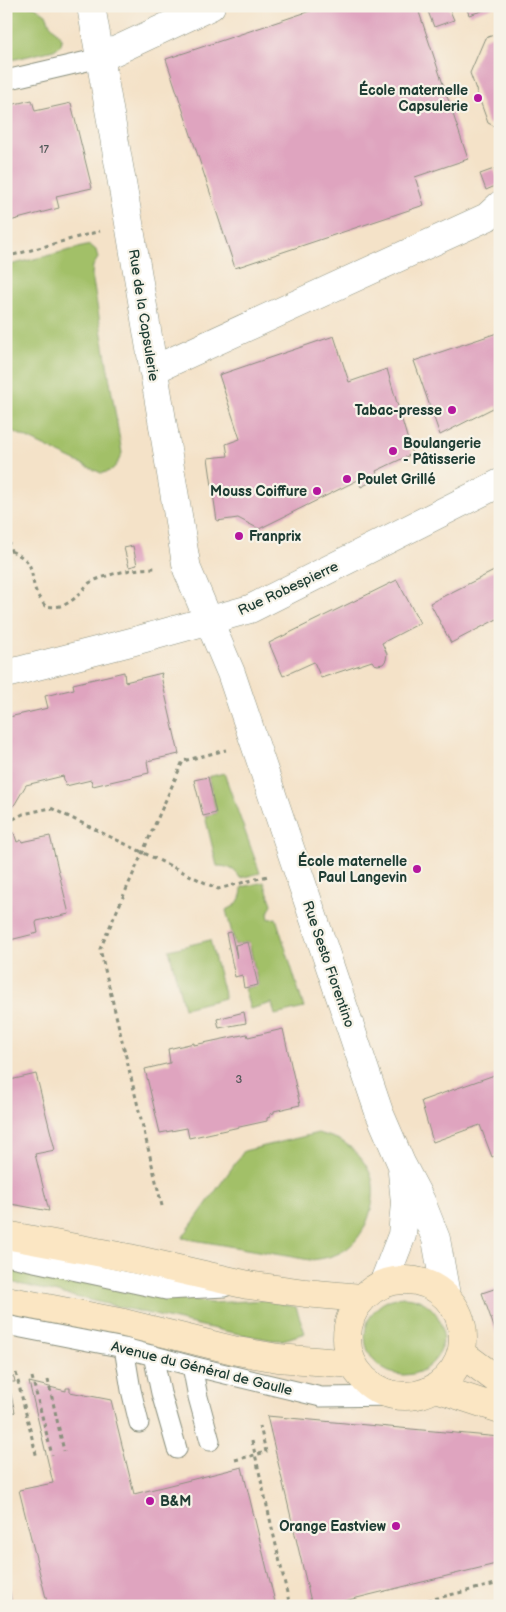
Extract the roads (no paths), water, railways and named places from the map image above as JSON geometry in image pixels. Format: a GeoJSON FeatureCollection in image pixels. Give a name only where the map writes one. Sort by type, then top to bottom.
{"type":"FeatureCollection","features":[{"type":"Feature","properties":{"kind":"street","name":"Rue de la Capsulerie"},"geometry":{"type":"LineString","coordinates":[[91,6],[187,569],[209,622]]}},
{"type":"Feature","properties":{"kind":"street"},"geometry":{"type":"LineString","coordinates":[[100,58],[211,6]]}},
{"type":"Feature","properties":{"kind":"street"},"geometry":{"type":"LineString","coordinates":[[153,370],[487,217],[500,205]]}},
{"type":"Feature","properties":{"kind":"street","name":"Rue Robespierre"},"geometry":{"type":"LineString","coordinates":[[6,674],[209,622],[250,609],[500,483]]}},
{"type":"Feature","properties":{"kind":"street","name":"Rue Sesto Fiorentino"},"geometry":{"type":"LineString","coordinates":[[209,622],[231,673],[379,1112],[436,1239],[446,1295]]}},
{"type":"Feature","properties":{"kind":"street","name":"Rue Sesto Fiorentino"},"geometry":{"type":"LineString","coordinates":[[372,1291],[402,1235],[405,1203],[402,1164]]}},
{"type":"Feature","properties":{"kind":"street"},"geometry":{"type":"LineString","coordinates":[[6,1235],[130,1258],[248,1285],[372,1291],[399,1279],[418,1281],[436,1288],[446,1295],[458,1312],[462,1326],[461,1353],[457,1363],[446,1379],[436,1388],[500,1409]]}},
{"type":"Feature","properties":{"kind":"street","name":"Avenue du Général de Gaulle"},"geometry":{"type":"LineString","coordinates":[[372,1291],[348,1324],[346,1334],[349,1357],[359,1374],[375,1388],[399,1396],[419,1394],[436,1388]]}},
{"type":"Feature","properties":{"kind":"street","name":"Avenue du Général de Gaulle"},"geometry":{"type":"LineString","coordinates":[[6,1300],[124,1324],[237,1352],[278,1358],[353,1364]]}},
{"type":"Feature","properties":{"kind":"street"},"geometry":{"type":"LineString","coordinates":[[461,1353],[500,1382]]}},
{"type":"Feature","properties":{"kind":"lane"},"geometry":{"type":"LineString","coordinates":[[6,80],[100,58]]}},
{"type":"Feature","properties":{"kind":"lane"},"geometry":{"type":"LineString","coordinates":[[6,1256],[166,1290],[248,1285]]}},
{"type":"Feature","properties":{"kind":"lane","name":"Avenue du Général de Gaulle"},"geometry":{"type":"LineString","coordinates":[[6,1325],[124,1348],[321,1397],[399,1396]]}},
{"type":"Feature","properties":{"kind":"lane"},"geometry":{"type":"LineString","coordinates":[[124,1348],[130,1390],[139,1423]]}},
{"type":"Feature","properties":{"kind":"lane"},"geometry":{"type":"LineString","coordinates":[[153,1355],[161,1393],[177,1449]]}},
{"type":"Feature","properties":{"kind":"lane"},"geometry":{"type":"LineString","coordinates":[[192,1366],[210,1441]]}},
{"type":"Feature","properties":{"kind":"place","name":"École maternelle Capsulerie"},"geometry":{"type":"Point","coordinates":[478,98]}},
{"type":"Feature","properties":{"kind":"place","name":"Tabac-presse"},"geometry":{"type":"Point","coordinates":[452,410]}},
{"type":"Feature","properties":{"kind":"place","name":"Boulangerie - Pâtisserie"},"geometry":{"type":"Point","coordinates":[393,451]}},
{"type":"Feature","properties":{"kind":"place","name":"Poulet Grillé"},"geometry":{"type":"Point","coordinates":[347,479]}},
{"type":"Feature","properties":{"kind":"place","name":"Mouss Coiffure"},"geometry":{"type":"Point","coordinates":[317,491]}},
{"type":"Feature","properties":{"kind":"place","name":"Franprix"},"geometry":{"type":"Point","coordinates":[239,536]}},
{"type":"Feature","properties":{"kind":"place","name":"École maternelle Paul Langevin"},"geometry":{"type":"Point","coordinates":[417,869]}},
{"type":"Feature","properties":{"kind":"place","name":"B&M"},"geometry":{"type":"Point","coordinates":[150,1501]}},
{"type":"Feature","properties":{"kind":"place","name":"Orange Eastview"},"geometry":{"type":"Point","coordinates":[396,1526]}}]}
